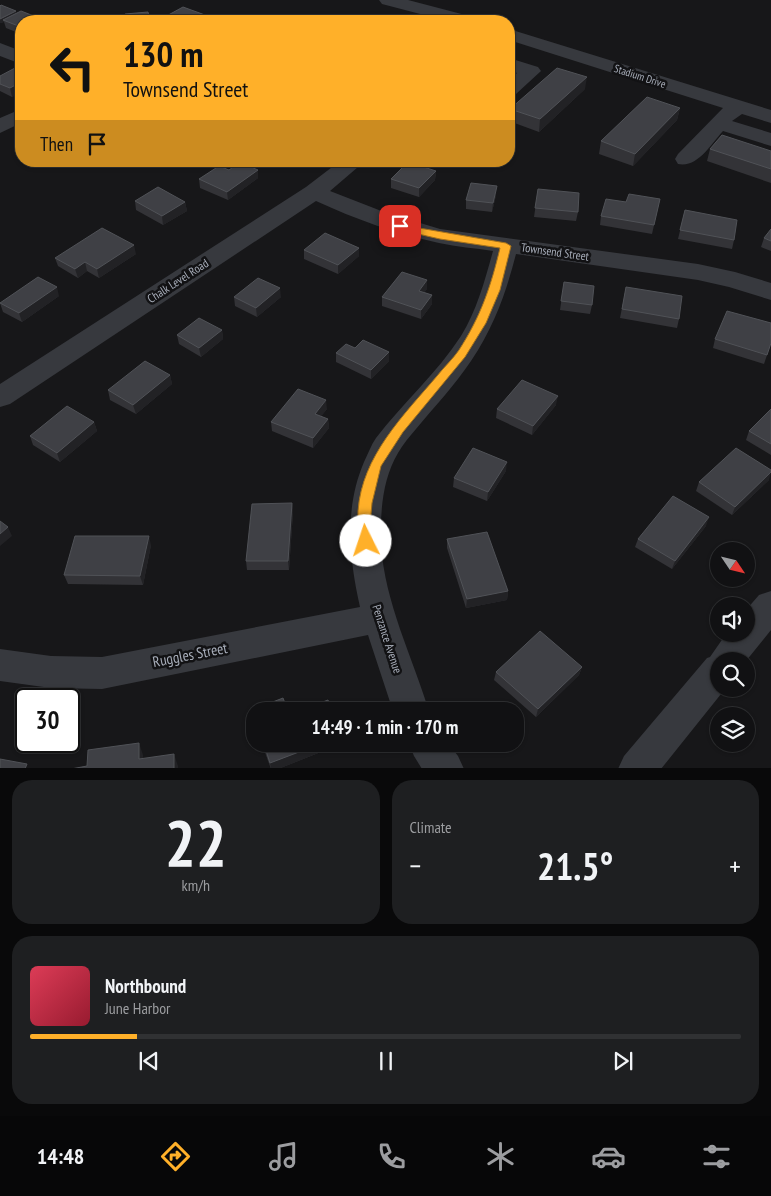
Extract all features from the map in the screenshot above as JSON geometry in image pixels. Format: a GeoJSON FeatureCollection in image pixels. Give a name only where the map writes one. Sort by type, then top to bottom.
{"type":"FeatureCollection","features":[{"type":"Feature","properties":{"kind":"street"},"geometry":{"type":"LineString","coordinates":[[388,0],[444,15]]}},
{"type":"Feature","properties":{"kind":"street","name":"Stadium Drive"},"geometry":{"type":"LineString","coordinates":[[515,38],[771,117]]}},
{"type":"Feature","properties":{"kind":"street"},"geometry":{"type":"LineString","coordinates":[[0,49],[15,55]]}},
{"type":"Feature","properties":{"kind":"street"},"geometry":{"type":"LineString","coordinates":[[515,66],[531,71],[515,85]]}},
{"type":"Feature","properties":{"kind":"street"},"geometry":{"type":"LineString","coordinates":[[686,159],[725,116],[739,107]]}},
{"type":"Feature","properties":{"kind":"street"},"geometry":{"type":"LineString","coordinates":[[0,127],[15,118]]}},
{"type":"Feature","properties":{"kind":"street"},"geometry":{"type":"LineString","coordinates":[[719,123],[771,140]]}},
{"type":"Feature","properties":{"kind":"street","name":"Chalk Level Road"},"geometry":{"type":"LineString","coordinates":[[0,397],[314,192],[346,167]]}},
{"type":"Feature","properties":{"kind":"street","name":"Townsend Street"},"geometry":{"type":"LineString","coordinates":[[314,192],[366,215],[440,236],[698,272],[735,280],[771,292]]}},
{"type":"Feature","properties":{"kind":"street","name":"Penzance Avenue"},"geometry":{"type":"LineString","coordinates":[[409,702],[379,618],[364,526],[365,503],[370,481],[385,448],[462,355],[481,323],[495,290],[506,246]]}},
{"type":"Feature","properties":{"kind":"street"},"geometry":{"type":"LineString","coordinates":[[732,652],[771,605]]}},
{"type":"Feature","properties":{"kind":"street","name":"Ruggles Street"},"geometry":{"type":"LineString","coordinates":[[0,665],[19,669],[70,674],[102,673],[379,618]]}},
{"type":"Feature","properties":{"kind":"street"},"geometry":{"type":"LineString","coordinates":[[637,768],[710,680]]}},
{"type":"Feature","properties":{"kind":"street"},"geometry":{"type":"LineString","coordinates":[[433,752],[445,768]]}},
{"type":"Feature","properties":{"kind":"building"},"geometry":{"type":"Polygon","coordinates":[[[1,5],[16,11],[0,19],[1,5]]]}},
{"type":"Feature","properties":{"kind":"building"},"geometry":{"type":"Polygon","coordinates":[[[183,7],[205,15],[168,15],[183,7]]]}},
{"type":"Feature","properties":{"kind":"building"},"geometry":{"type":"Polygon","coordinates":[[[21,11],[31,15],[15,15],[15,25],[3,20],[21,11]]]}},
{"type":"Feature","properties":{"kind":"building"},"geometry":{"type":"Polygon","coordinates":[[[148,12],[149,15],[125,15],[148,12]]]}},
{"type":"Feature","properties":{"kind":"building"},"geometry":{"type":"Polygon","coordinates":[[[15,68],[15,85],[10,88],[0,84],[0,76],[15,68]]]}},
{"type":"Feature","properties":{"kind":"building"},"geometry":{"type":"Polygon","coordinates":[[[557,68],[587,77],[540,119],[515,111],[515,105],[557,68]]]}},
{"type":"Feature","properties":{"kind":"building"},"geometry":{"type":"Polygon","coordinates":[[[647,97],[680,108],[635,154],[601,141],[647,97]]]}},
{"type":"Feature","properties":{"kind":"building"},"geometry":{"type":"Polygon","coordinates":[[[722,135],[771,151],[771,169],[710,149],[722,135]]]}},
{"type":"Feature","properties":{"kind":"building"},"geometry":{"type":"Polygon","coordinates":[[[217,167],[229,170],[233,167],[251,167],[258,170],[227,192],[199,179],[217,167]]]}},
{"type":"Feature","properties":{"kind":"building"},"geometry":{"type":"Polygon","coordinates":[[[403,167],[424,167],[436,171],[419,188],[391,179],[403,167]]]}},
{"type":"Feature","properties":{"kind":"building"},"geometry":{"type":"Polygon","coordinates":[[[471,183],[497,186],[493,203],[466,200],[471,183]]]}},
{"type":"Feature","properties":{"kind":"building"},"geometry":{"type":"Polygon","coordinates":[[[158,187],[185,202],[162,216],[135,201],[158,187]]]}},
{"type":"Feature","properties":{"kind":"building"},"geometry":{"type":"Polygon","coordinates":[[[538,189],[579,193],[578,212],[535,208],[538,189]]]}},
{"type":"Feature","properties":{"kind":"building"},"geometry":{"type":"Polygon","coordinates":[[[629,194],[660,199],[654,225],[601,216],[606,199],[626,202],[629,194]]]}},
{"type":"Feature","properties":{"kind":"building"},"geometry":{"type":"Polygon","coordinates":[[[685,210],[737,220],[734,240],[680,230],[685,210]]]}},
{"type":"Feature","properties":{"kind":"building"},"geometry":{"type":"Polygon","coordinates":[[[102,228],[134,245],[97,269],[85,262],[75,269],[55,258],[102,228]]]}},
{"type":"Feature","properties":{"kind":"building"},"geometry":{"type":"Polygon","coordinates":[[[771,229],[771,241],[764,238],[771,229]]]}},
{"type":"Feature","properties":{"kind":"building"},"geometry":{"type":"Polygon","coordinates":[[[325,233],[359,248],[338,265],[304,250],[325,233]]]}},
{"type":"Feature","properties":{"kind":"building"},"geometry":{"type":"Polygon","coordinates":[[[402,272],[427,280],[419,291],[432,295],[421,310],[382,297],[402,272]]]}},
{"type":"Feature","properties":{"kind":"building"},"geometry":{"type":"Polygon","coordinates":[[[38,277],[57,287],[19,313],[0,303],[38,277]]]}},
{"type":"Feature","properties":{"kind":"building"},"geometry":{"type":"Polygon","coordinates":[[[258,278],[280,288],[256,308],[234,297],[258,278]]]}},
{"type":"Feature","properties":{"kind":"building"},"geometry":{"type":"Polygon","coordinates":[[[564,282],[594,286],[592,305],[561,301],[564,282]]]}},
{"type":"Feature","properties":{"kind":"building"},"geometry":{"type":"Polygon","coordinates":[[[626,287],[682,296],[679,319],[622,309],[626,287]]]}},
{"type":"Feature","properties":{"kind":"building"},"geometry":{"type":"Polygon","coordinates":[[[727,311],[771,323],[771,343],[767,355],[715,339],[727,311]]]}},
{"type":"Feature","properties":{"kind":"building"},"geometry":{"type":"Polygon","coordinates":[[[199,318],[222,330],[199,348],[177,335],[199,318]]]}},
{"type":"Feature","properties":{"kind":"building"},"geometry":{"type":"Polygon","coordinates":[[[363,340],[389,352],[371,370],[336,353],[346,344],[355,348],[363,340]]]}},
{"type":"Feature","properties":{"kind":"building"},"geometry":{"type":"Polygon","coordinates":[[[145,361],[170,375],[133,405],[108,390],[145,361]]]}},
{"type":"Feature","properties":{"kind":"building"},"geometry":{"type":"Polygon","coordinates":[[[522,380],[558,396],[533,426],[497,409],[522,380]]]}},
{"type":"Feature","properties":{"kind":"building"},"geometry":{"type":"Polygon","coordinates":[[[298,389],[326,400],[315,414],[328,419],[313,438],[271,422],[298,389]]]}},
{"type":"Feature","properties":{"kind":"building"},"geometry":{"type":"Polygon","coordinates":[[[67,406],[94,422],[57,453],[30,436],[67,406]]]}},
{"type":"Feature","properties":{"kind":"building"},"geometry":{"type":"Polygon","coordinates":[[[771,409],[771,444],[749,431],[771,409]]]}},
{"type":"Feature","properties":{"kind":"building"},"geometry":{"type":"Polygon","coordinates":[[[473,448],[507,462],[488,492],[454,478],[473,448]]]}},
{"type":"Feature","properties":{"kind":"building"},"geometry":{"type":"Polygon","coordinates":[[[736,448],[771,470],[771,472],[735,507],[699,482],[736,448]]]}},
{"type":"Feature","properties":{"kind":"building"},"geometry":{"type":"Polygon","coordinates":[[[673,496],[709,517],[675,561],[638,539],[673,496]]]}},
{"type":"Feature","properties":{"kind":"building"},"geometry":{"type":"Polygon","coordinates":[[[292,503],[288,561],[246,561],[252,504],[292,503]]]}},
{"type":"Feature","properties":{"kind":"building"},"geometry":{"type":"Polygon","coordinates":[[[0,521],[8,527],[0,534],[0,521]]]}},
{"type":"Feature","properties":{"kind":"building"},"geometry":{"type":"Polygon","coordinates":[[[487,532],[508,591],[467,599],[447,539],[487,532]]]}},
{"type":"Feature","properties":{"kind":"building"},"geometry":{"type":"Polygon","coordinates":[[[75,536],[149,536],[140,576],[64,575],[75,536]]]}},
{"type":"Feature","properties":{"kind":"building"},"geometry":{"type":"Polygon","coordinates":[[[540,631],[582,667],[538,709],[496,672],[540,631]]]}},
{"type":"Feature","properties":{"kind":"building"},"geometry":{"type":"Polygon","coordinates":[[[283,698],[285,702],[273,702],[283,698]]]}},
{"type":"Feature","properties":{"kind":"building"},"geometry":{"type":"Polygon","coordinates":[[[139,743],[139,759],[174,754],[174,768],[76,768],[87,766],[88,750],[139,743]]]}},
{"type":"Feature","properties":{"kind":"building"},"geometry":{"type":"Polygon","coordinates":[[[267,752],[299,752],[270,763],[267,752]]]}},
{"type":"Feature","properties":{"kind":"building"},"geometry":{"type":"Polygon","coordinates":[[[0,759],[27,764],[25,768],[0,768],[0,759]]]}},
{"type":"Feature","properties":{"kind":"route"},"geometry":{"type":"LineString","coordinates":[[366,541],[364,526],[365,503],[376,465],[385,448],[399,429],[462,355],[481,323],[495,290],[506,246],[440,236],[400,226]]}}]}
